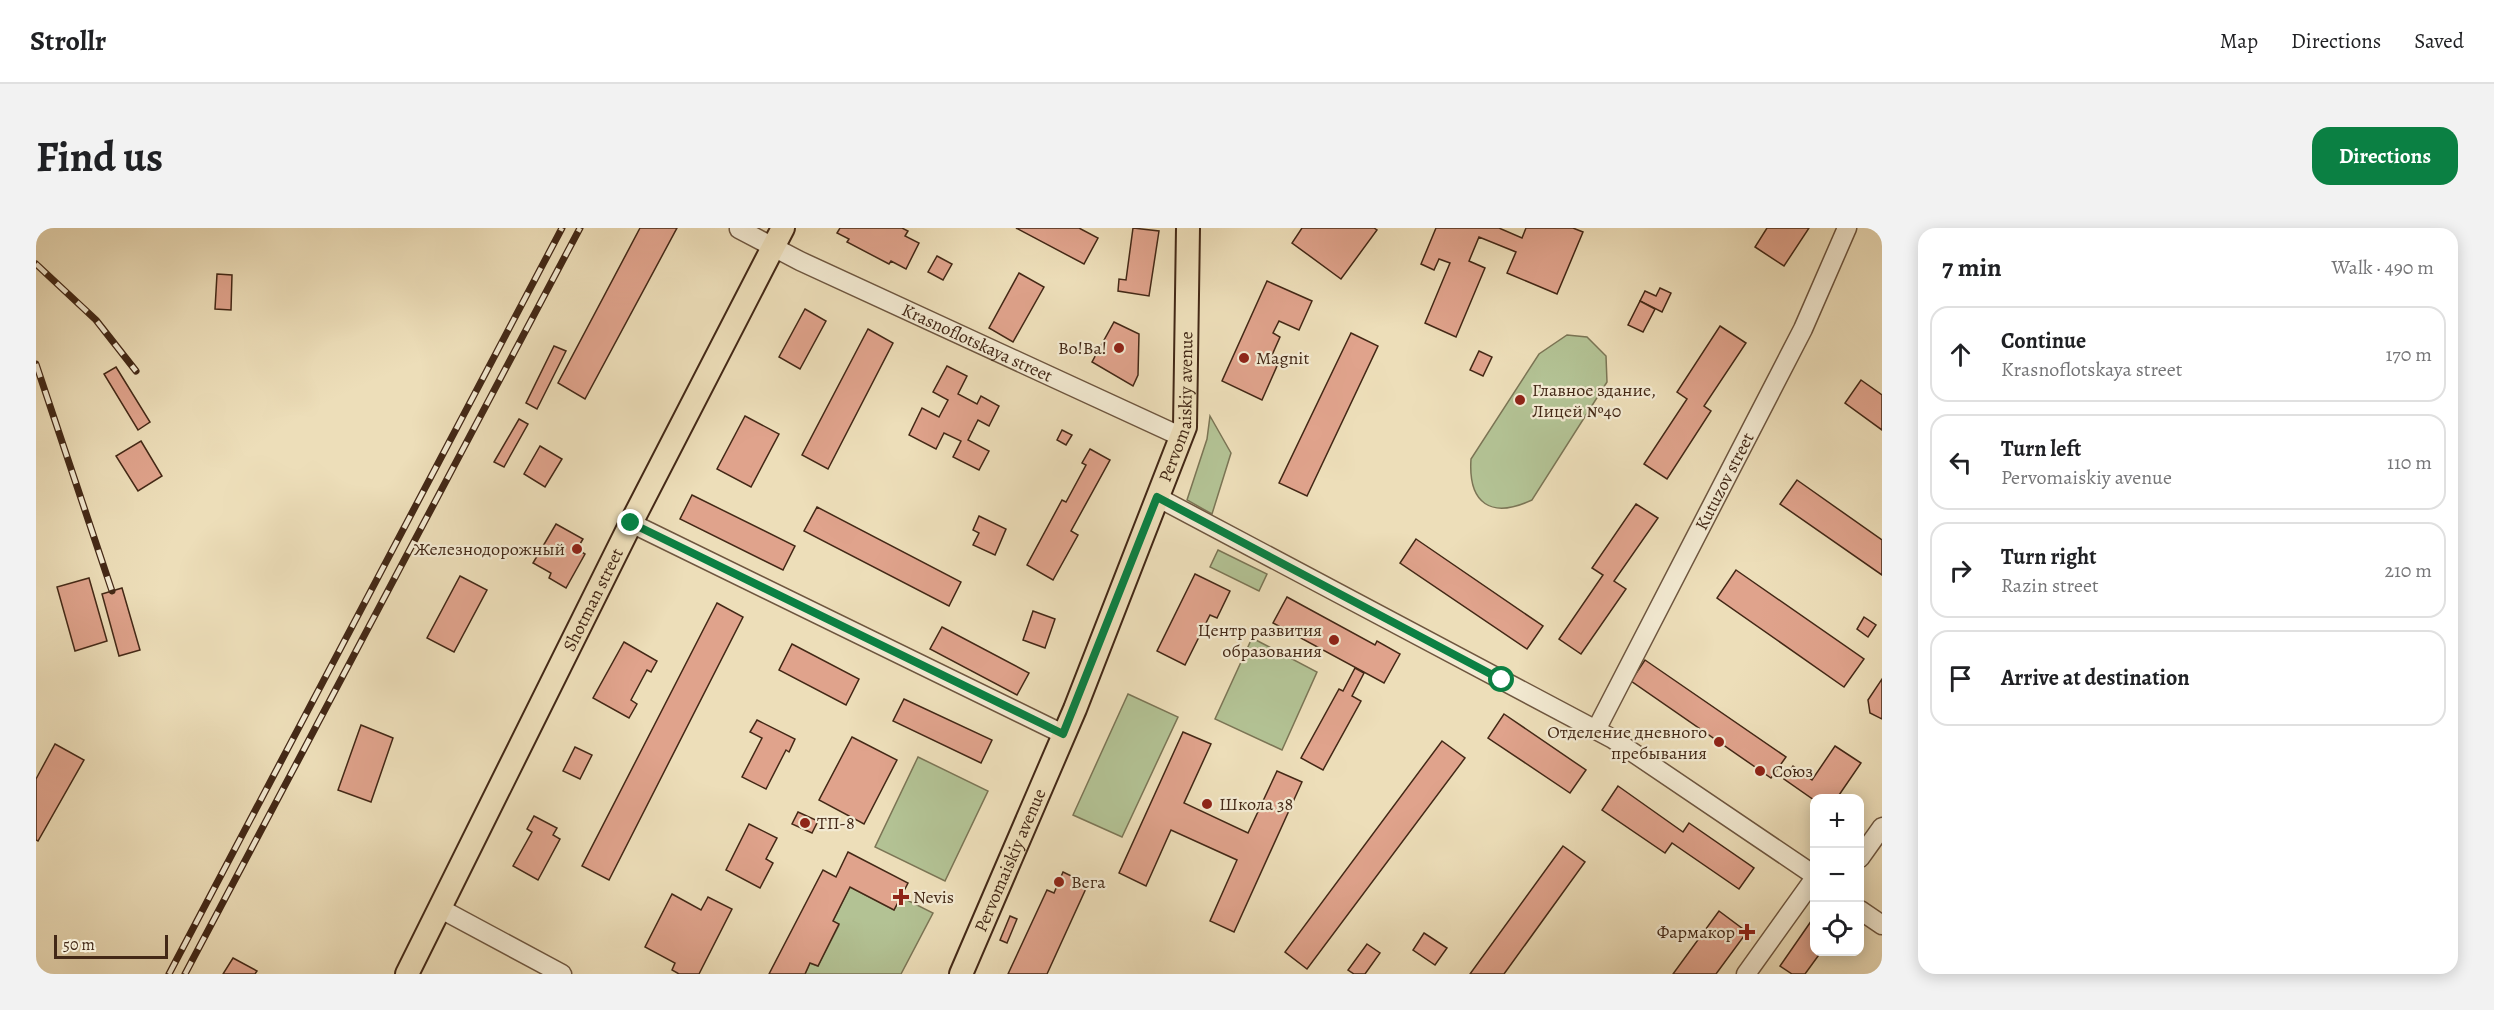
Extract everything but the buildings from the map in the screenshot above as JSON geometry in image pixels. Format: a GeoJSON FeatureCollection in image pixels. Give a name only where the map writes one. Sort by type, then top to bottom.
{"type":"FeatureCollection","features":[{"type":"Feature","properties":{"kind":"main road","name":"Pervomaiskiy avenue"},"geometry":{"type":"LineString","coordinates":[[961,974],[1063,734],[1182,437],[1185,427],[1188,228]]}},
{"type":"Feature","properties":{"kind":"main road","name":"Shotman street"},"geometry":{"type":"LineString","coordinates":[[408,974],[631,523],[777,238]]}},
{"type":"Feature","properties":{"kind":"street","name":"Kutuzov street"},"geometry":{"type":"LineString","coordinates":[[1596,730],[1803,329],[1847,228]]}},
{"type":"Feature","properties":{"kind":"street","name":"Krasnoflotskaya street"},"geometry":{"type":"LineString","coordinates":[[739,229],[777,238],[1182,437]]}},
{"type":"Feature","properties":{"kind":"street"},"geometry":{"type":"LineString","coordinates":[[1157,497],[1613,739],[1810,874]]}},
{"type":"Feature","properties":{"kind":"street"},"geometry":{"type":"LineString","coordinates":[[631,523],[1063,734]]}},
{"type":"Feature","properties":{"kind":"street"},"geometry":{"type":"LineString","coordinates":[[1864,852],[1882,827]]}},
{"type":"Feature","properties":{"kind":"street"},"geometry":{"type":"LineString","coordinates":[[1746,974],[1810,884]]}},
{"type":"Feature","properties":{"kind":"street"},"geometry":{"type":"LineString","coordinates":[[441,909],[562,974]]}},
{"type":"Feature","properties":{"kind":"street"},"geometry":{"type":"LineString","coordinates":[[1864,913],[1882,925]]}},
{"type":"Feature","properties":{"kind":"green space"},"geometry":{"type":"Polygon","coordinates":[[[1567,335],[1587,337],[1606,356],[1607,382],[1532,500],[1505,508],[1485,504],[1478,497],[1474,487],[1471,459],[1539,354],[1567,335]]]}},
{"type":"Feature","properties":{"kind":"green space"},"geometry":{"type":"Polygon","coordinates":[[[1210,416],[1231,453],[1212,514],[1187,500],[1207,439],[1210,416]]]}},
{"type":"Feature","properties":{"kind":"green space"},"geometry":{"type":"Polygon","coordinates":[[[1218,550],[1267,574],[1259,591],[1210,567],[1218,550]]]}},
{"type":"Feature","properties":{"kind":"green space"},"geometry":{"type":"Polygon","coordinates":[[[1252,638],[1317,672],[1282,750],[1215,719],[1252,638]]]}},
{"type":"Feature","properties":{"kind":"green space"},"geometry":{"type":"Polygon","coordinates":[[[1128,694],[1178,717],[1122,837],[1073,815],[1128,694]]]}},
{"type":"Feature","properties":{"kind":"green space"},"geometry":{"type":"Polygon","coordinates":[[[918,757],[988,791],[945,881],[875,847],[918,757]]]}},
{"type":"Feature","properties":{"kind":"green space"},"geometry":{"type":"Polygon","coordinates":[[[850,887],[894,910],[901,897],[933,913],[901,974],[805,974],[810,963],[818,966],[839,925],[833,921],[850,887]]]}},
{"type":"Feature","properties":{"kind":"railway"},"geometry":{"type":"LineString","coordinates":[[169,974],[562,228]]}},
{"type":"Feature","properties":{"kind":"railway"},"geometry":{"type":"LineString","coordinates":[[185,974],[580,228]]}},
{"type":"Feature","properties":{"kind":"railway"},"geometry":{"type":"LineString","coordinates":[[36,264],[96,320],[136,371]]}},
{"type":"Feature","properties":{"kind":"railway"},"geometry":{"type":"LineString","coordinates":[[36,364],[112,591]]}},
{"type":"Feature","properties":{"kind":"place","name":"Во!Ва!"},"geometry":{"type":"Point","coordinates":[1119,348]}},
{"type":"Feature","properties":{"kind":"place","name":"Magnit"},"geometry":{"type":"Point","coordinates":[1244,358]}},
{"type":"Feature","properties":{"kind":"place","name":"Главное здание, Лицей №40"},"geometry":{"type":"Point","coordinates":[1520,400]}},
{"type":"Feature","properties":{"kind":"place","name":"Железнодорожный"},"geometry":{"type":"Point","coordinates":[577,549]}},
{"type":"Feature","properties":{"kind":"place","name":"Центр развития образования"},"geometry":{"type":"Point","coordinates":[1334,640]}},
{"type":"Feature","properties":{"kind":"place","name":"Отделение дневного пребывания"},"geometry":{"type":"Point","coordinates":[1719,742]}},
{"type":"Feature","properties":{"kind":"place","name":"Союз"},"geometry":{"type":"Point","coordinates":[1760,771]}},
{"type":"Feature","properties":{"kind":"place","name":"Школа 38"},"geometry":{"type":"Point","coordinates":[1207,804]}},
{"type":"Feature","properties":{"kind":"place","name":"ТП-8"},"geometry":{"type":"Point","coordinates":[805,823]}},
{"type":"Feature","properties":{"kind":"place","name":"Вега"},"geometry":{"type":"Point","coordinates":[1059,882]}},
{"type":"Feature","properties":{"kind":"place","name":"Nevis"},"geometry":{"type":"Point","coordinates":[901,897]}},
{"type":"Feature","properties":{"kind":"place","name":"Фармакор"},"geometry":{"type":"Point","coordinates":[1747,932]}},
{"type":"Feature","properties":{"kind":"route"},"geometry":{"type":"LineString","coordinates":[[631,523],[1063,734],[1075,709],[1157,497],[1502,680]]}}]}
